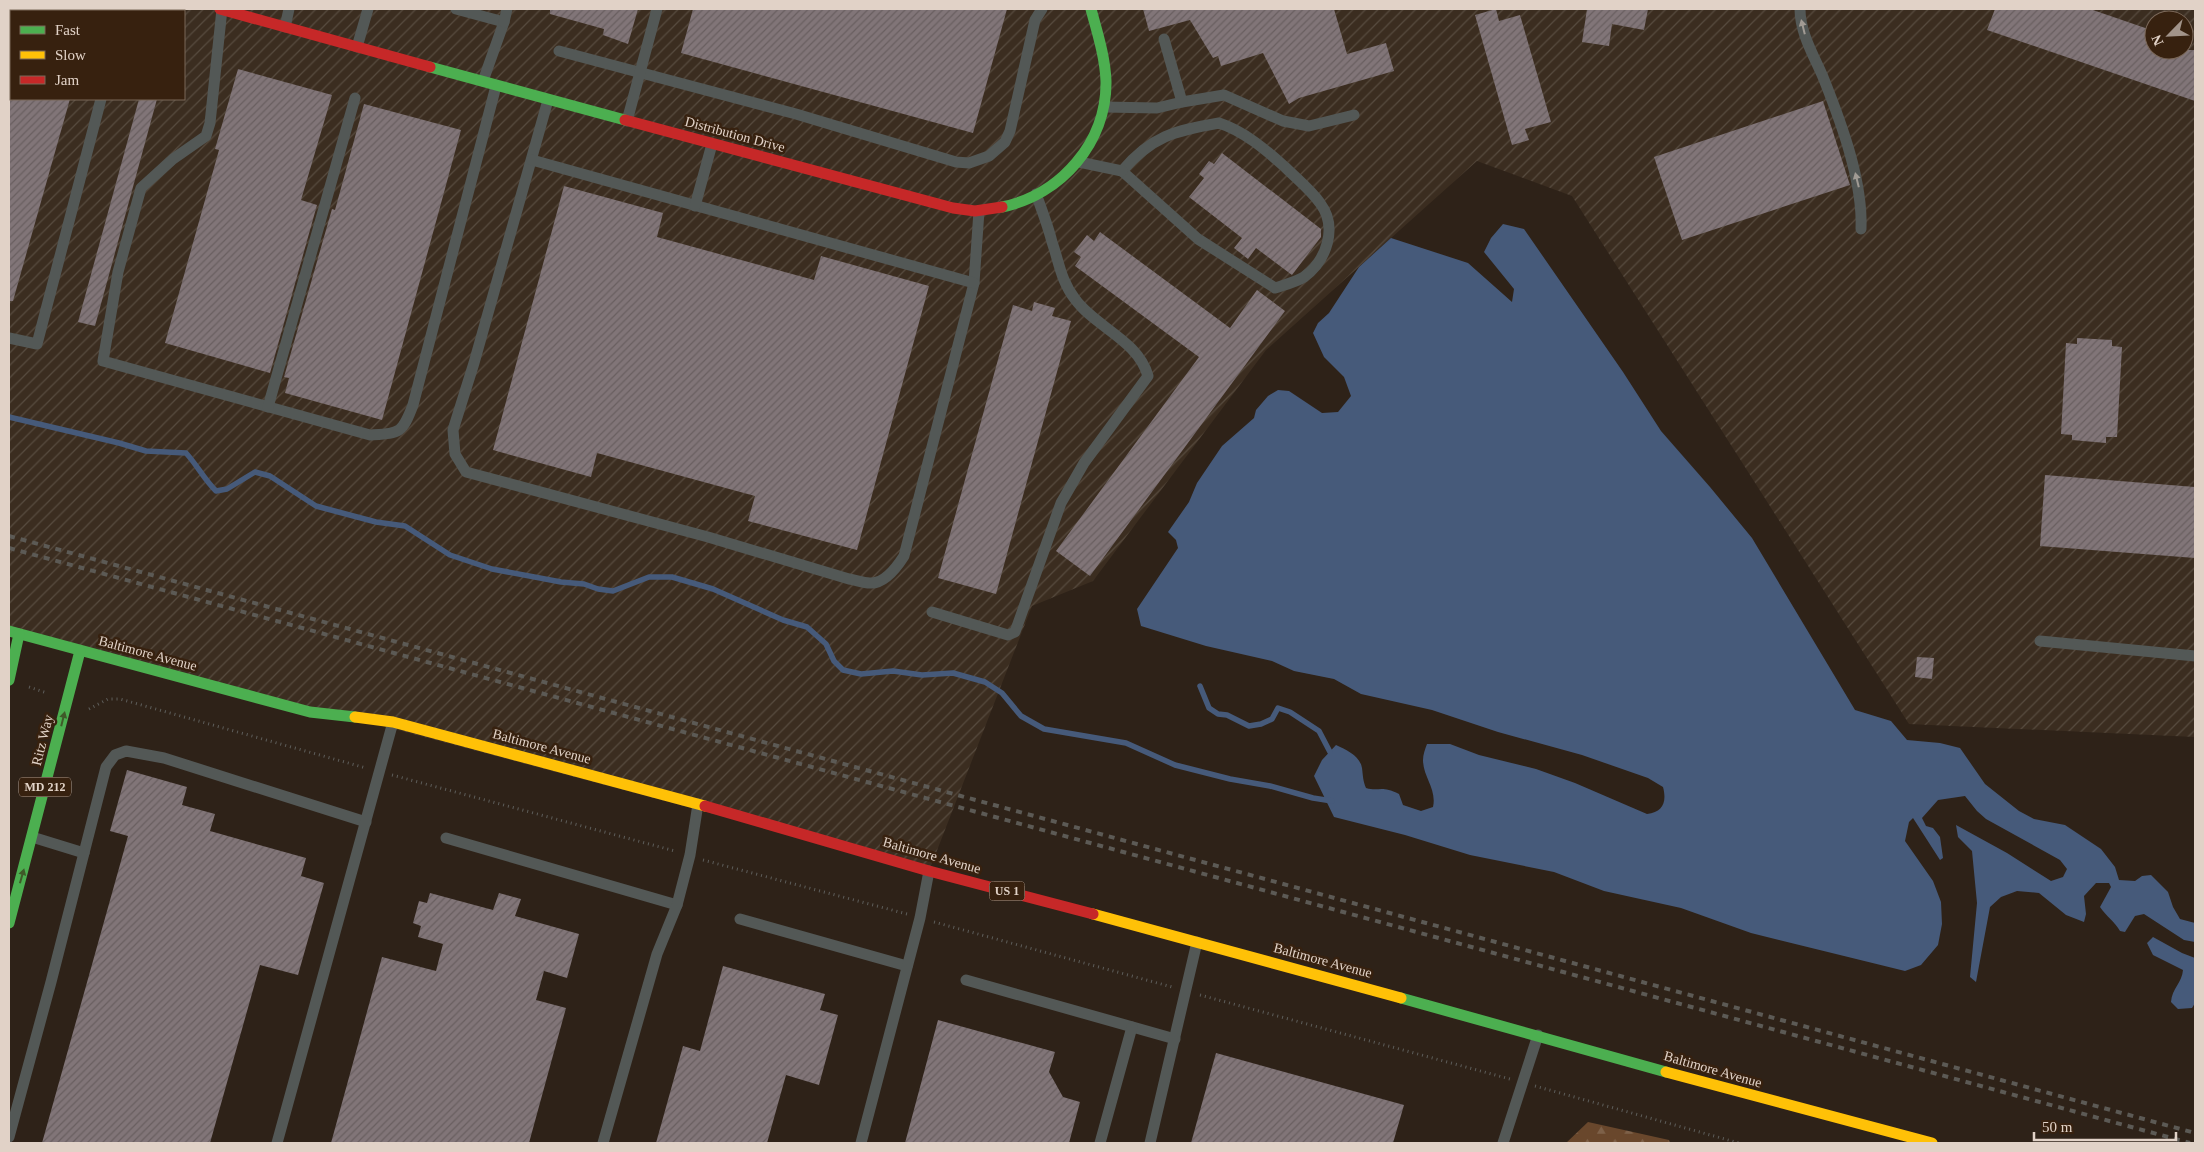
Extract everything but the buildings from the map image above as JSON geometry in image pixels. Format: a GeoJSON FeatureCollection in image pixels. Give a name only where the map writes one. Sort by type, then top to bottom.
{"type":"FeatureCollection","features":[{"type":"Feature","properties":{"kind":"main road","name":"Distribution Drive"},"geometry":{"type":"LineString","coordinates":[[221,9],[482,83],[870,187],[963,210],[979,211],[1007,206],[1036,194],[1066,176],[1078,162],[1096,131],[1104,107],[1106,81],[1103,53],[1091,9]]}},
{"type":"Feature","properties":{"kind":"main road","name":"Baltimore Avenue"},"geometry":{"type":"LineString","coordinates":[[14,633],[310,712],[393,722],[698,804],[929,871],[1538,1035],[1914,1141],[1932,1143]]}},
{"type":"Feature","properties":{"kind":"main road"},"geometry":{"type":"LineString","coordinates":[[9,680],[14,633]]}},
{"type":"Feature","properties":{"kind":"main road","name":"Ritz Way"},"geometry":{"type":"LineString","coordinates":[[9,923],[80,651]]}},
{"type":"Feature","properties":{"kind":"lane"},"geometry":{"type":"LineString","coordinates":[[221,9],[210,123],[206,136],[173,159],[141,188],[118,272],[104,361],[370,435],[394,434],[405,424],[413,405],[496,86]]}},
{"type":"Feature","properties":{"kind":"lane"},"geometry":{"type":"LineString","coordinates":[[285,27],[289,9]]}},
{"type":"Feature","properties":{"kind":"lane"},"geometry":{"type":"LineString","coordinates":[[357,48],[368,9]]}},
{"type":"Feature","properties":{"kind":"lane"},"geometry":{"type":"LineString","coordinates":[[456,9],[504,22]]}},
{"type":"Feature","properties":{"kind":"lane"},"geometry":{"type":"LineString","coordinates":[[482,83],[507,9]]}},
{"type":"Feature","properties":{"kind":"lane"},"geometry":{"type":"LineString","coordinates":[[627,121],[657,9]]}},
{"type":"Feature","properties":{"kind":"lane"},"geometry":{"type":"LineString","coordinates":[[559,51],[796,114],[924,154],[956,162],[969,163],[989,156],[1005,142],[1010,131],[1035,20],[1042,9]]}},
{"type":"Feature","properties":{"kind":"lane"},"geometry":{"type":"LineString","coordinates":[[1800,9],[1803,30],[1824,79],[1858,182],[1862,209],[1861,229]]}},
{"type":"Feature","properties":{"kind":"lane"},"geometry":{"type":"LineString","coordinates":[[1164,39],[1182,102]]}},
{"type":"Feature","properties":{"kind":"lane"},"geometry":{"type":"LineString","coordinates":[[1104,107],[1157,108],[1224,95],[1283,121],[1309,126],[1354,115]]}},
{"type":"Feature","properties":{"kind":"lane"},"geometry":{"type":"LineString","coordinates":[[268,407],[355,98]]}},
{"type":"Feature","properties":{"kind":"lane"},"geometry":{"type":"LineString","coordinates":[[9,338],[37,344],[101,100]]}},
{"type":"Feature","properties":{"kind":"lane"},"geometry":{"type":"LineString","coordinates":[[548,100],[453,430],[454,454],[466,472],[708,537],[849,579],[872,584],[882,580],[897,568],[904,556],[974,283],[979,211]]}},
{"type":"Feature","properties":{"kind":"lane"},"geometry":{"type":"LineString","coordinates":[[1078,162],[1122,171],[1198,239],[1275,288],[1304,277],[1318,262],[1331,237],[1327,215],[1320,203],[1274,157],[1237,130],[1219,123],[1171,133],[1145,147],[1122,171]]}},
{"type":"Feature","properties":{"kind":"lane"},"geometry":{"type":"LineString","coordinates":[[695,206],[712,144]]}},
{"type":"Feature","properties":{"kind":"lane"},"geometry":{"type":"LineString","coordinates":[[532,160],[974,283]]}},
{"type":"Feature","properties":{"kind":"lane"},"geometry":{"type":"LineString","coordinates":[[932,612],[1008,636],[1015,632],[1061,503],[1084,463],[1148,376],[1146,366],[1128,345],[1098,322],[1075,300],[1060,272],[1036,194]]}},
{"type":"Feature","properties":{"kind":"lane"},"geometry":{"type":"LineString","coordinates":[[2040,641],[2195,656]]}},
{"type":"Feature","properties":{"kind":"lane"},"geometry":{"type":"LineString","coordinates":[[277,1143],[393,722]]}},
{"type":"Feature","properties":{"kind":"lane"},"geometry":{"type":"LineString","coordinates":[[9,1137],[106,767],[115,756],[126,751],[164,758],[366,822]]}},
{"type":"Feature","properties":{"kind":"lane"},"geometry":{"type":"LineString","coordinates":[[603,1143],[657,954],[678,905],[690,856],[698,804]]}},
{"type":"Feature","properties":{"kind":"lane"},"geometry":{"type":"LineString","coordinates":[[32,837],[84,853]]}},
{"type":"Feature","properties":{"kind":"lane"},"geometry":{"type":"LineString","coordinates":[[446,838],[678,905]]}},
{"type":"Feature","properties":{"kind":"lane"},"geometry":{"type":"LineString","coordinates":[[860,1143],[920,918],[929,871]]}},
{"type":"Feature","properties":{"kind":"lane"},"geometry":{"type":"LineString","coordinates":[[740,919],[907,966]]}},
{"type":"Feature","properties":{"kind":"lane"},"geometry":{"type":"LineString","coordinates":[[1150,1143],[1197,942]]}},
{"type":"Feature","properties":{"kind":"lane"},"geometry":{"type":"LineString","coordinates":[[966,980],[1174,1039]]}},
{"type":"Feature","properties":{"kind":"lane"},"geometry":{"type":"LineString","coordinates":[[1100,1143],[1132,1027]]}},
{"type":"Feature","properties":{"kind":"lane"},"geometry":{"type":"LineString","coordinates":[[1504,1143],[1538,1035]]}},
{"type":"Feature","properties":{"kind":"path"},"geometry":{"type":"LineString","coordinates":[[26,686],[79,701],[89,709],[108,699],[120,699],[379,772],[920,918],[1739,1143]]}},
{"type":"Feature","properties":{"kind":"shaded area"},"geometry":{"type":"Polygon","coordinates":[[[9,9],[2195,9],[2195,737],[1909,724],[1572,196],[1477,161],[1266,350],[1093,581],[1032,606],[929,871],[9,627],[9,9]]]}},
{"type":"Feature","properties":{"kind":"green space"},"geometry":{"type":"Polygon","coordinates":[[[1588,1122],[1669,1140],[1670,1143],[1566,1143],[1588,1122]]]}},
{"type":"Feature","properties":{"kind":"water"},"geometry":{"type":"Polygon","coordinates":[[[1503,224],[1524,229],[1623,372],[1661,431],[1752,538],[1855,710],[1891,721],[1907,740],[1940,743],[1960,748],[1985,784],[2019,811],[2034,819],[2065,825],[2101,849],[2115,867],[2119,880],[2135,881],[2142,876],[2151,875],[2168,892],[2173,907],[2180,919],[2195,923],[2195,942],[2184,940],[2144,914],[2135,916],[2125,932],[2120,931],[2100,907],[2111,887],[2109,883],[2096,883],[2084,896],[2086,914],[2084,922],[2066,915],[2039,893],[2017,891],[2001,897],[1990,907],[1976,982],[1970,977],[1977,903],[1972,851],[1958,837],[1956,825],[2007,853],[2051,881],[2063,877],[2067,869],[2060,860],[1986,819],[1965,796],[1938,800],[1922,818],[1926,826],[1933,828],[1940,837],[1943,858],[1940,860],[1913,818],[1909,822],[1905,841],[1933,881],[1941,902],[1942,924],[1938,945],[1921,965],[1905,971],[1751,933],[1681,908],[1604,891],[1554,872],[1470,855],[1405,835],[1334,817],[1314,776],[1322,760],[1336,745],[1349,751],[1359,760],[1366,788],[1393,791],[1399,794],[1403,805],[1421,811],[1433,807],[1434,801],[1423,760],[1427,744],[1450,744],[1479,755],[1536,769],[1575,783],[1647,814],[1660,809],[1664,802],[1664,792],[1663,787],[1648,778],[1582,755],[1498,732],[1432,710],[1361,694],[1334,679],[1294,671],[1272,661],[1206,646],[1141,626],[1137,609],[1178,548],[1176,540],[1168,532],[1189,502],[1197,483],[1222,446],[1254,418],[1256,410],[1268,396],[1278,390],[1289,391],[1322,413],[1338,412],[1351,396],[1344,377],[1324,357],[1313,333],[1318,323],[1329,313],[1359,267],[1391,238],[1468,263],[1512,302],[1514,289],[1484,252],[1491,238],[1503,224]]]}},
{"type":"Feature","properties":{"kind":"water"},"geometry":{"type":"Polygon","coordinates":[[[2153,937],[2195,958],[2195,1003],[2192,1008],[2178,1009],[2171,1002],[2183,970],[2153,955],[2147,943],[2153,937]]]}},
{"type":"Feature","properties":{"kind":"waterway"},"geometry":{"type":"LineString","coordinates":[[9,417],[146,451],[186,453],[216,491],[227,489],[255,472],[270,476],[316,506],[376,522],[405,526],[450,555],[492,569],[561,582],[584,584],[598,589],[613,591],[649,577],[672,577],[713,589],[783,620],[807,627],[826,644],[834,661],[843,670],[861,674],[893,671],[922,675],[953,673],[985,682],[1002,693],[1021,716],[1044,729],[1126,743],[1175,765],[1332,801]]}},
{"type":"Feature","properties":{"kind":"waterway"},"geometry":{"type":"LineString","coordinates":[[1200,686],[1209,708],[1218,714],[1227,715],[1249,726],[1261,724],[1272,719],[1278,708],[1290,712],[1319,731],[1330,752]]}},
{"type":"Feature","properties":{"kind":"railway"},"geometry":{"type":"LineString","coordinates":[[9,536],[2195,1133]]}},
{"type":"Feature","properties":{"kind":"railway"},"geometry":{"type":"LineString","coordinates":[[9,548],[2190,1143]]}},
{"type":"Feature","properties":{"kind":"traffic: fast"},"geometry":{"type":"LineString","coordinates":[[1002,207],[1023,201],[1043,191],[1061,178],[1089,145],[1098,125],[1104,103],[1106,81],[1102,53],[1091,9]]}},
{"type":"Feature","properties":{"kind":"traffic: fast"},"geometry":{"type":"LineString","coordinates":[[430,67],[625,120]]}},
{"type":"Feature","properties":{"kind":"traffic: fast"},"geometry":{"type":"LineString","coordinates":[[9,631],[310,712],[355,717]]}},
{"type":"Feature","properties":{"kind":"traffic: fast"},"geometry":{"type":"LineString","coordinates":[[9,680],[19,634]]}},
{"type":"Feature","properties":{"kind":"traffic: fast"},"geometry":{"type":"LineString","coordinates":[[9,923],[80,651]]}},
{"type":"Feature","properties":{"kind":"traffic: fast"},"geometry":{"type":"LineString","coordinates":[[1401,998],[1666,1072]]}},
{"type":"Feature","properties":{"kind":"traffic: slow"},"geometry":{"type":"LineString","coordinates":[[355,717],[393,722],[705,806]]}},
{"type":"Feature","properties":{"kind":"traffic: slow"},"geometry":{"type":"LineString","coordinates":[[1093,914],[1401,998]]}},
{"type":"Feature","properties":{"kind":"traffic: slow"},"geometry":{"type":"LineString","coordinates":[[1666,1072],[1932,1143]]}},
{"type":"Feature","properties":{"kind":"traffic: jam"},"geometry":{"type":"LineString","coordinates":[[220,9],[430,67]]}},
{"type":"Feature","properties":{"kind":"traffic: jam"},"geometry":{"type":"LineString","coordinates":[[625,120],[953,208],[975,211],[1002,207]]}},
{"type":"Feature","properties":{"kind":"traffic: jam"},"geometry":{"type":"LineString","coordinates":[[705,806],[929,871],[1093,914]]}}]}
